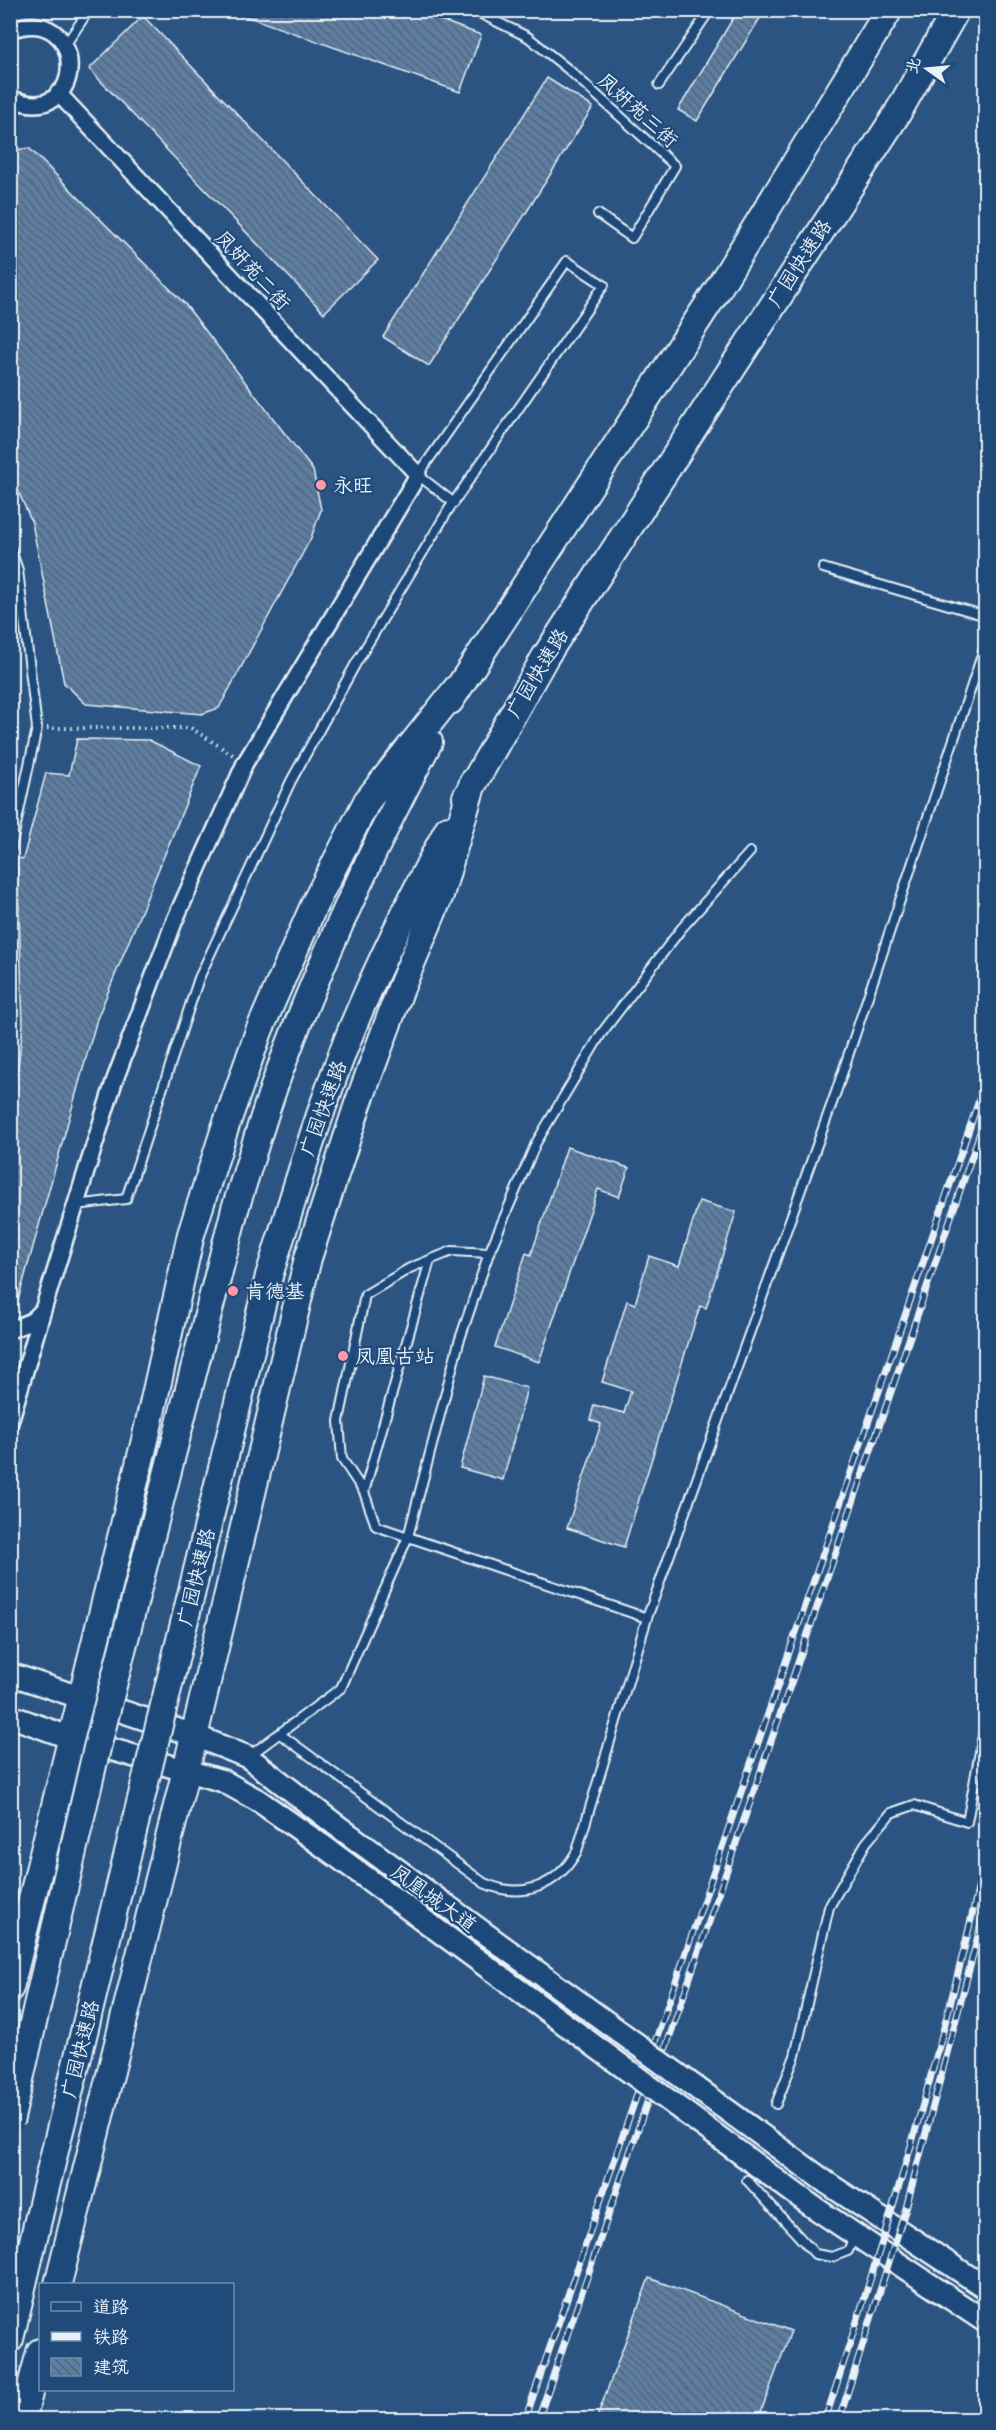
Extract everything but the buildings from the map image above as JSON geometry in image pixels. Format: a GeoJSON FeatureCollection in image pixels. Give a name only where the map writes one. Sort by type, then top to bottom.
{"type":"FeatureCollection","features":[{"type":"Feature","properties":{"kind":"highway"},"geometry":{"type":"LineString","coordinates":[[10,1988],[145,1440],[192,1234],[259,1031],[315,903],[367,801],[457,688],[718,289],[889,10]]}},
{"type":"Feature","properties":{"kind":"highway","name":"广园快速路"},"geometry":{"type":"LineString","coordinates":[[10,2339],[269,1276],[309,1145],[353,1026],[408,904],[473,782],[545,657],[897,114],[956,10]]}},
{"type":"Feature","properties":{"kind":"highway"},"geometry":{"type":"LineString","coordinates":[[10,2122],[97,1748],[235,1209],[279,1071],[338,926],[391,813],[457,688]]}},
{"type":"Feature","properties":{"kind":"highway"},"geometry":{"type":"LineString","coordinates":[[58,2283],[186,1770],[308,1258],[358,1104],[401,988],[440,895],[473,782]]}},
{"type":"Feature","properties":{"kind":"highway"},"geometry":{"type":"LineString","coordinates":[[22,2420],[39,2356]]}},
{"type":"Feature","properties":{"kind":"main road","name":"凤凰城大道"},"geometry":{"type":"LineString","coordinates":[[10,1674],[193,1735],[248,1757],[336,1825],[827,2182],[986,2288]]}},
{"type":"Feature","properties":{"kind":"main road","name":"凤凰城大道"},"geometry":{"type":"LineString","coordinates":[[10,1716],[71,1738],[186,1770],[242,1789],[323,1846],[812,2206],[856,2233],[986,2322]]}},
{"type":"Feature","properties":{"kind":"street"},"geometry":{"type":"LineString","coordinates":[[10,30],[21,25],[35,24],[47,27],[66,45],[71,57],[71,70],[58,93],[34,104],[10,98]]}},
{"type":"Feature","properties":{"kind":"street","name":"凤妍苑二街"},"geometry":{"type":"LineString","coordinates":[[58,93],[418,475]]}},
{"type":"Feature","properties":{"kind":"street"},"geometry":{"type":"LineString","coordinates":[[11,1418],[114,1082],[174,922],[245,763],[418,475]]}},
{"type":"Feature","properties":{"kind":"street"},"geometry":{"type":"LineString","coordinates":[[10,1330],[32,1321],[43,1310]]}},
{"type":"Feature","properties":{"kind":"lane"},"geometry":{"type":"LineString","coordinates":[[66,45],[89,10]]}},
{"type":"Feature","properties":{"kind":"lane","name":"凤妍苑三街"},"geometry":{"type":"LineString","coordinates":[[473,10],[528,37],[569,70],[675,166],[632,238],[598,214]]}},
{"type":"Feature","properties":{"kind":"lane"},"geometry":{"type":"LineString","coordinates":[[659,85],[710,10]]}},
{"type":"Feature","properties":{"kind":"lane"},"geometry":{"type":"LineString","coordinates":[[76,1205],[126,1199],[199,978],[291,782],[355,665],[454,502],[604,285],[567,261],[418,475],[454,502]]}},
{"type":"Feature","properties":{"kind":"lane"},"geometry":{"type":"LineString","coordinates":[[10,547],[18,570],[37,728],[10,853]]}},
{"type":"Feature","properties":{"kind":"lane"},"geometry":{"type":"LineString","coordinates":[[823,568],[986,616]]}},
{"type":"Feature","properties":{"kind":"lane"},"geometry":{"type":"LineString","coordinates":[[280,1734],[484,1883],[508,1891],[534,1889],[555,1878],[577,1851],[647,1618],[836,1092],[986,642]]}},
{"type":"Feature","properties":{"kind":"lane"},"geometry":{"type":"LineString","coordinates":[[248,1757],[341,1688],[408,1537],[459,1342],[489,1253],[536,1143],[602,1034],[681,929],[750,852]]}},
{"type":"Feature","properties":{"kind":"lane"},"geometry":{"type":"LineString","coordinates":[[10,978],[10,1029]]}},
{"type":"Feature","properties":{"kind":"lane"},"geometry":{"type":"LineString","coordinates":[[489,1253],[452,1251],[365,1294],[339,1421],[342,1459],[364,1492],[376,1526],[647,1618]]}},
{"type":"Feature","properties":{"kind":"lane"},"geometry":{"type":"LineString","coordinates":[[364,1492],[430,1260]]}},
{"type":"Feature","properties":{"kind":"lane"},"geometry":{"type":"LineString","coordinates":[[776,2104],[795,2056],[829,1906],[866,1843],[891,1813],[914,1805],[967,1822],[986,1719]]}},
{"type":"Feature","properties":{"kind":"lane"},"geometry":{"type":"LineString","coordinates":[[747,2180],[815,2254],[832,2257],[848,2252],[856,2233]]}},
{"type":"Feature","properties":{"kind":"path"},"geometry":{"type":"LineString","coordinates":[[37,728],[191,728],[245,763]]}},
{"type":"Feature","properties":{"kind":"railway"},"geometry":{"type":"LineString","coordinates":[[525,2420],[986,1080]]}},
{"type":"Feature","properties":{"kind":"railway"},"geometry":{"type":"LineString","coordinates":[[538,2420],[986,1115]]}},
{"type":"Feature","properties":{"kind":"railway"},"geometry":{"type":"LineString","coordinates":[[825,2420],[913,2139],[952,1996],[986,1853]]}},
{"type":"Feature","properties":{"kind":"railway"},"geometry":{"type":"LineString","coordinates":[[839,2420],[906,2208],[986,1906]]}},
{"type":"Feature","properties":{"kind":"place","name":"永旺"},"geometry":{"type":"Point","coordinates":[321,485]}},
{"type":"Feature","properties":{"kind":"place","name":"肯德基"},"geometry":{"type":"Point","coordinates":[233,1291]}},
{"type":"Feature","properties":{"kind":"place","name":"凤凰古站"},"geometry":{"type":"Point","coordinates":[343,1356]}}]}
